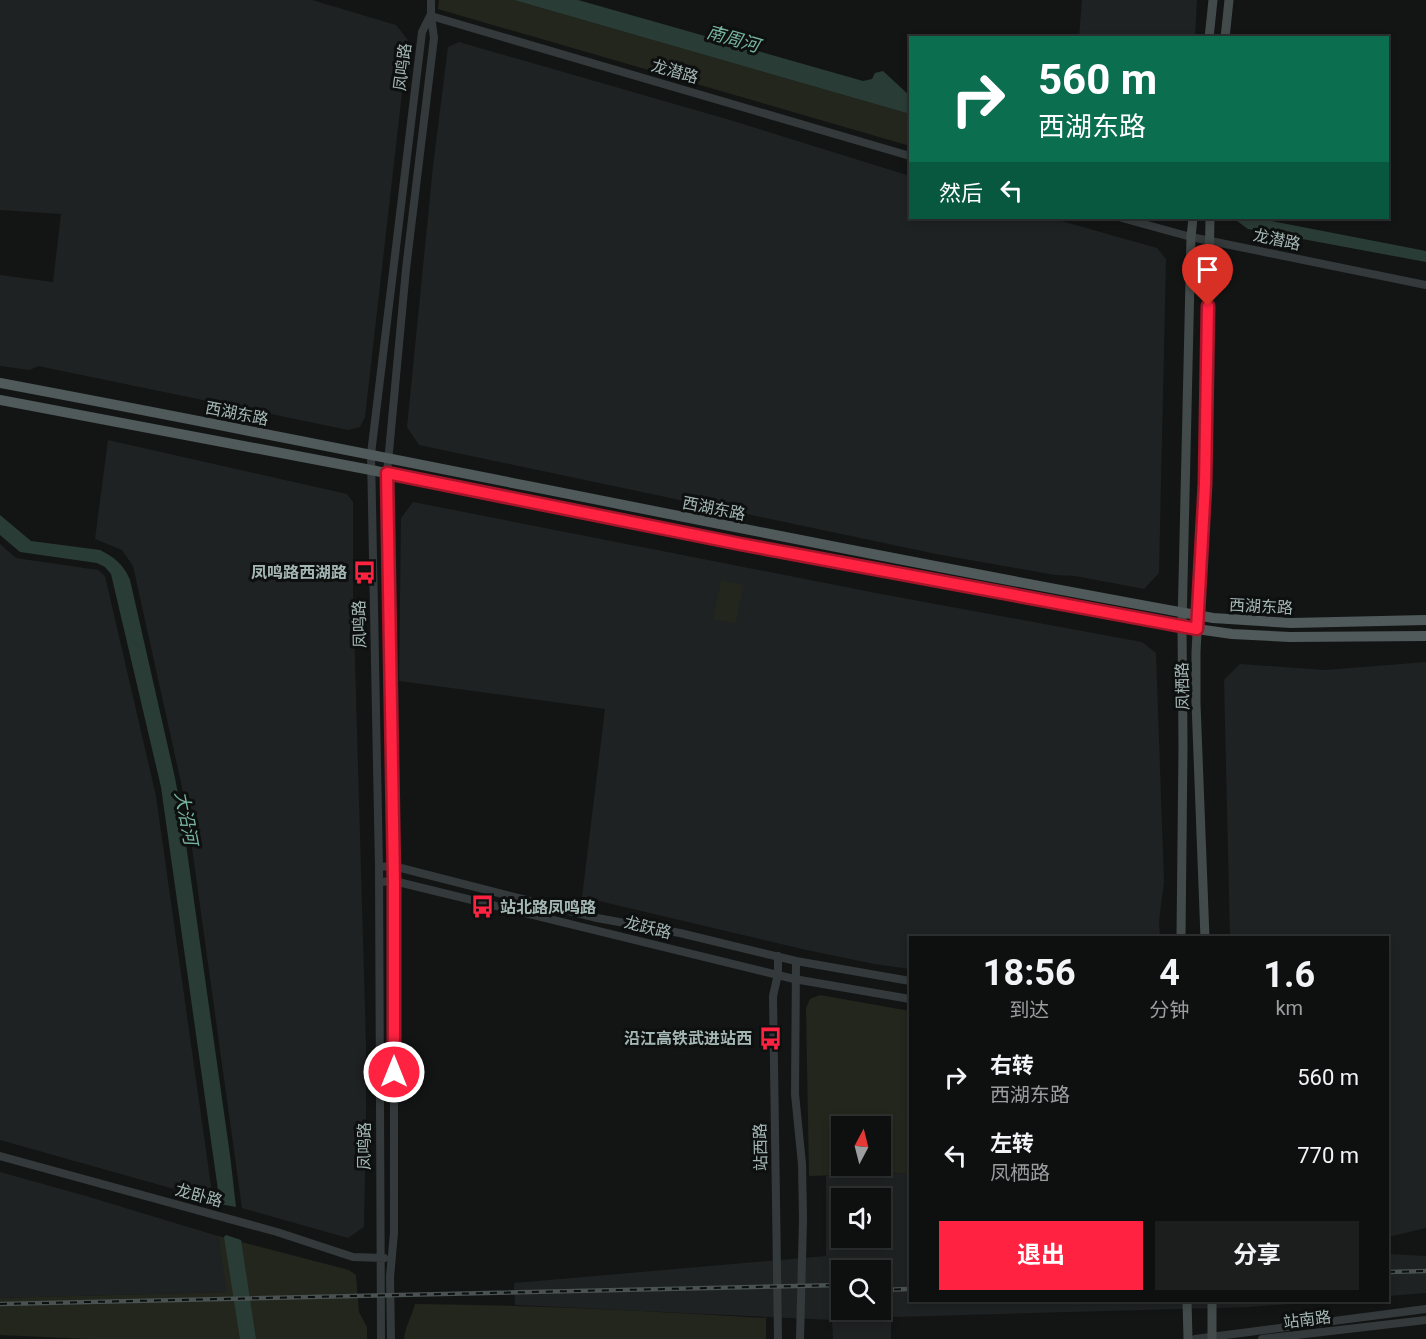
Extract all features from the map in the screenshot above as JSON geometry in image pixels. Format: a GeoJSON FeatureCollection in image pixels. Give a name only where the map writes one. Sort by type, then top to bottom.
{"type":"FeatureCollection","features":[{"type":"Feature","properties":{"kind":"main road"},"geometry":{"type":"LineString","coordinates":[[1209,36],[1212,0]]}},
{"type":"Feature","properties":{"kind":"main road"},"geometry":{"type":"LineString","coordinates":[[1225,36],[1228,0]]}},
{"type":"Feature","properties":{"kind":"main road","name":"凤栖路"},"geometry":{"type":"LineString","coordinates":[[1181,936],[1182,625],[1193,219]]}},
{"type":"Feature","properties":{"kind":"main road","name":"凤栖路"},"geometry":{"type":"LineString","coordinates":[[1205,936],[1196,704],[1197,615],[1205,484],[1210,219]]}},
{"type":"Feature","properties":{"kind":"main road","name":"西湖东路"},"geometry":{"type":"LineString","coordinates":[[0,383],[388,457],[528,488],[1214,618],[1291,623],[1426,621]]}},
{"type":"Feature","properties":{"kind":"main road","name":"西湖东路"},"geometry":{"type":"LineString","coordinates":[[0,400],[387,473],[740,544],[1197,629],[1290,638],[1426,636]]}},
{"type":"Feature","properties":{"kind":"main road"},"geometry":{"type":"LineString","coordinates":[[1187,1302],[1188,1339]]}},
{"type":"Feature","properties":{"kind":"main road"},"geometry":{"type":"LineString","coordinates":[[1212,1302],[1212,1337]]}},
{"type":"Feature","properties":{"kind":"street"},"geometry":{"type":"LineString","coordinates":[[430,16],[431,0]]}},
{"type":"Feature","properties":{"kind":"street","name":"龙潜路"},"geometry":{"type":"LineString","coordinates":[[430,16],[909,156]]}},
{"type":"Feature","properties":{"kind":"street","name":"凤鸣路"},"geometry":{"type":"LineString","coordinates":[[381,1339],[379,867],[371,454],[422,32],[430,16]]}},
{"type":"Feature","properties":{"kind":"street","name":"凤鸣路"},"geometry":{"type":"LineString","coordinates":[[391,1339],[391,1258],[394,1233],[394,881],[387,473],[406,268],[434,38],[430,16]]}},
{"type":"Feature","properties":{"kind":"street","name":"龙潜路"},"geometry":{"type":"LineString","coordinates":[[1126,219],[1191,237],[1426,285]]}},
{"type":"Feature","properties":{"kind":"street","name":"龙跃路"},"geometry":{"type":"LineString","coordinates":[[379,867],[393,866],[597,918],[680,933],[796,961],[909,981]]}},
{"type":"Feature","properties":{"kind":"street","name":"龙跃路"},"geometry":{"type":"LineString","coordinates":[[379,882],[394,881],[794,979],[909,999]]}},
{"type":"Feature","properties":{"kind":"street","name":"站西路"},"geometry":{"type":"LineString","coordinates":[[778,956],[778,974],[773,996],[778,1339]]}},
{"type":"Feature","properties":{"kind":"street"},"geometry":{"type":"LineString","coordinates":[[796,961],[794,979],[795,1094],[802,1164],[803,1219],[800,1339]]}},
{"type":"Feature","properties":{"kind":"street","name":"龙卧路"},"geometry":{"type":"LineString","coordinates":[[0,1156],[277,1232],[353,1257],[391,1258]]}},
{"type":"Feature","properties":{"kind":"street","name":"站南路"},"geometry":{"type":"LineString","coordinates":[[1196,1339],[1426,1309]]}},
{"type":"Feature","properties":{"kind":"street","name":"站南路"},"geometry":{"type":"LineString","coordinates":[[1262,1339],[1426,1320]]}},
{"type":"Feature","properties":{"kind":"shaded area"},"geometry":{"type":"Polygon","coordinates":[[[0,0],[312,0],[396,25],[408,40],[365,417],[360,427],[348,430],[38,366],[30,370],[0,366],[0,275],[53,282],[61,214],[0,210],[0,0]]]}},
{"type":"Feature","properties":{"kind":"shaded area"},"geometry":{"type":"Polygon","coordinates":[[[439,0],[514,0],[909,114],[909,146],[438,9],[439,0]]]}},
{"type":"Feature","properties":{"kind":"shaded area"},"geometry":{"type":"Polygon","coordinates":[[[514,0],[578,0],[863,81],[872,79],[875,73],[883,71],[909,95],[909,114],[514,0]]]}},
{"type":"Feature","properties":{"kind":"shaded area"},"geometry":{"type":"Polygon","coordinates":[[[1082,0],[1197,0],[1195,36],[1079,36],[1082,0]]]}},
{"type":"Feature","properties":{"kind":"shaded area"},"geometry":{"type":"Polygon","coordinates":[[[459,42],[730,120],[909,176],[909,219],[1055,219],[1157,248],[1166,259],[1159,573],[1144,589],[1075,576],[1055,575],[936,554],[419,445],[407,427],[433,166],[448,47],[459,42]]]}},
{"type":"Feature","properties":{"kind":"shaded area"},"geometry":{"type":"Polygon","coordinates":[[[1234,219],[1261,219],[1426,251],[1426,262],[1248,229],[1234,219]]]}},
{"type":"Feature","properties":{"kind":"shaded area"},"geometry":{"type":"Polygon","coordinates":[[[108,440],[347,494],[353,502],[353,592],[366,1044],[366,1121],[364,1227],[348,1238],[242,1208],[186,805],[133,566],[122,550],[95,539],[108,440]]]}},
{"type":"Feature","properties":{"kind":"shaded area"},"geometry":{"type":"Polygon","coordinates":[[[413,502],[876,593],[1142,642],[1156,653],[1164,882],[1159,921],[1160,936],[909,936],[909,969],[802,949],[582,897],[605,709],[399,681],[401,518],[413,502]]]}},
{"type":"Feature","properties":{"kind":"shaded area"},"geometry":{"type":"Polygon","coordinates":[[[0,515],[31,541],[100,550],[118,562],[130,580],[182,816],[236,1207],[220,1204],[161,787],[111,574],[97,563],[20,552],[0,535],[0,515]]]}},
{"type":"Feature","properties":{"kind":"shaded area"},"geometry":{"type":"Polygon","coordinates":[[[0,544],[16,558],[98,570],[105,576],[156,796],[213,1200],[0,1140],[0,544]]]}},
{"type":"Feature","properties":{"kind":"shaded area"},"geometry":{"type":"Polygon","coordinates":[[[721,580],[743,585],[736,623],[713,619],[721,580]]]}},
{"type":"Feature","properties":{"kind":"shaded area"},"geometry":{"type":"Polygon","coordinates":[[[1426,662],[1426,1228],[1389,1237],[1389,936],[1230,936],[1224,680],[1240,664],[1325,670],[1426,662]]]}},
{"type":"Feature","properties":{"kind":"shaded area"},"geometry":{"type":"Polygon","coordinates":[[[820,995],[909,1011],[909,1173],[891,1174],[891,1116],[831,1116],[831,1175],[809,1176],[806,1008],[810,999],[820,995]]]}},
{"type":"Feature","properties":{"kind":"shaded area"},"geometry":{"type":"Polygon","coordinates":[[[0,1172],[218,1236],[228,1292],[0,1298],[0,1172]]]}},
{"type":"Feature","properties":{"kind":"shaded area"},"geometry":{"type":"Polygon","coordinates":[[[909,1173],[909,1302],[1317,1302],[1250,1307],[891,1317],[891,1260],[831,1260],[831,1320],[515,1305],[514,1283],[826,1256],[826,1176],[891,1176],[891,1174],[909,1173]]]}},
{"type":"Feature","properties":{"kind":"shaded area"},"geometry":{"type":"Polygon","coordinates":[[[226,1235],[241,1240],[256,1339],[240,1339],[224,1237],[226,1235]]]}},
{"type":"Feature","properties":{"kind":"shaded area"},"geometry":{"type":"Polygon","coordinates":[[[218,1236],[349,1270],[356,1275],[359,1312],[367,1327],[367,1339],[90,1339],[0,1335],[0,1298],[227,1292],[218,1236]]]}},
{"type":"Feature","properties":{"kind":"shaded area"},"geometry":{"type":"Polygon","coordinates":[[[1389,1254],[1426,1256],[1426,1293],[1389,1296],[1389,1254]]]}},
{"type":"Feature","properties":{"kind":"shaded area"},"geometry":{"type":"Polygon","coordinates":[[[415,1304],[590,1309],[766,1318],[766,1339],[404,1339],[415,1304]]]}},
{"type":"Feature","properties":{"kind":"shaded area"},"geometry":{"type":"Polygon","coordinates":[[[832,1320],[891,1320],[891,1339],[833,1339],[832,1320]]]}},
{"type":"Feature","properties":{"kind":"railway"},"geometry":{"type":"LineString","coordinates":[[1389,1272],[1426,1271]]}},
{"type":"Feature","properties":{"kind":"railway"},"geometry":{"type":"LineString","coordinates":[[0,1304],[831,1285]]}},
{"type":"Feature","properties":{"kind":"railway"},"geometry":{"type":"LineString","coordinates":[[891,1290],[909,1289]]}},
{"type":"Feature","properties":{"kind":"place","name":"凤鸣路西湖路"},"geometry":{"type":"Point","coordinates":[365,572]}},
{"type":"Feature","properties":{"kind":"place","name":"站北路凤鸣路"},"geometry":{"type":"Point","coordinates":[482,907]}},
{"type":"Feature","properties":{"kind":"place","name":"沿江高铁武进站西"},"geometry":{"type":"Point","coordinates":[770,1038]}},
{"type":"Feature","properties":{"kind":"route"},"geometry":{"type":"LineString","coordinates":[[394,1072],[394,881],[387,473],[740,544],[1197,629],[1205,484],[1208,306]]}},
{"type":"Feature","properties":{"kind":"water label","name":"南周河"},"geometry":{"type":"Point","coordinates":[733,39]}},
{"type":"Feature","properties":{"kind":"water label","name":"大沿河"},"geometry":{"type":"Point","coordinates":[186,818]}}]}
